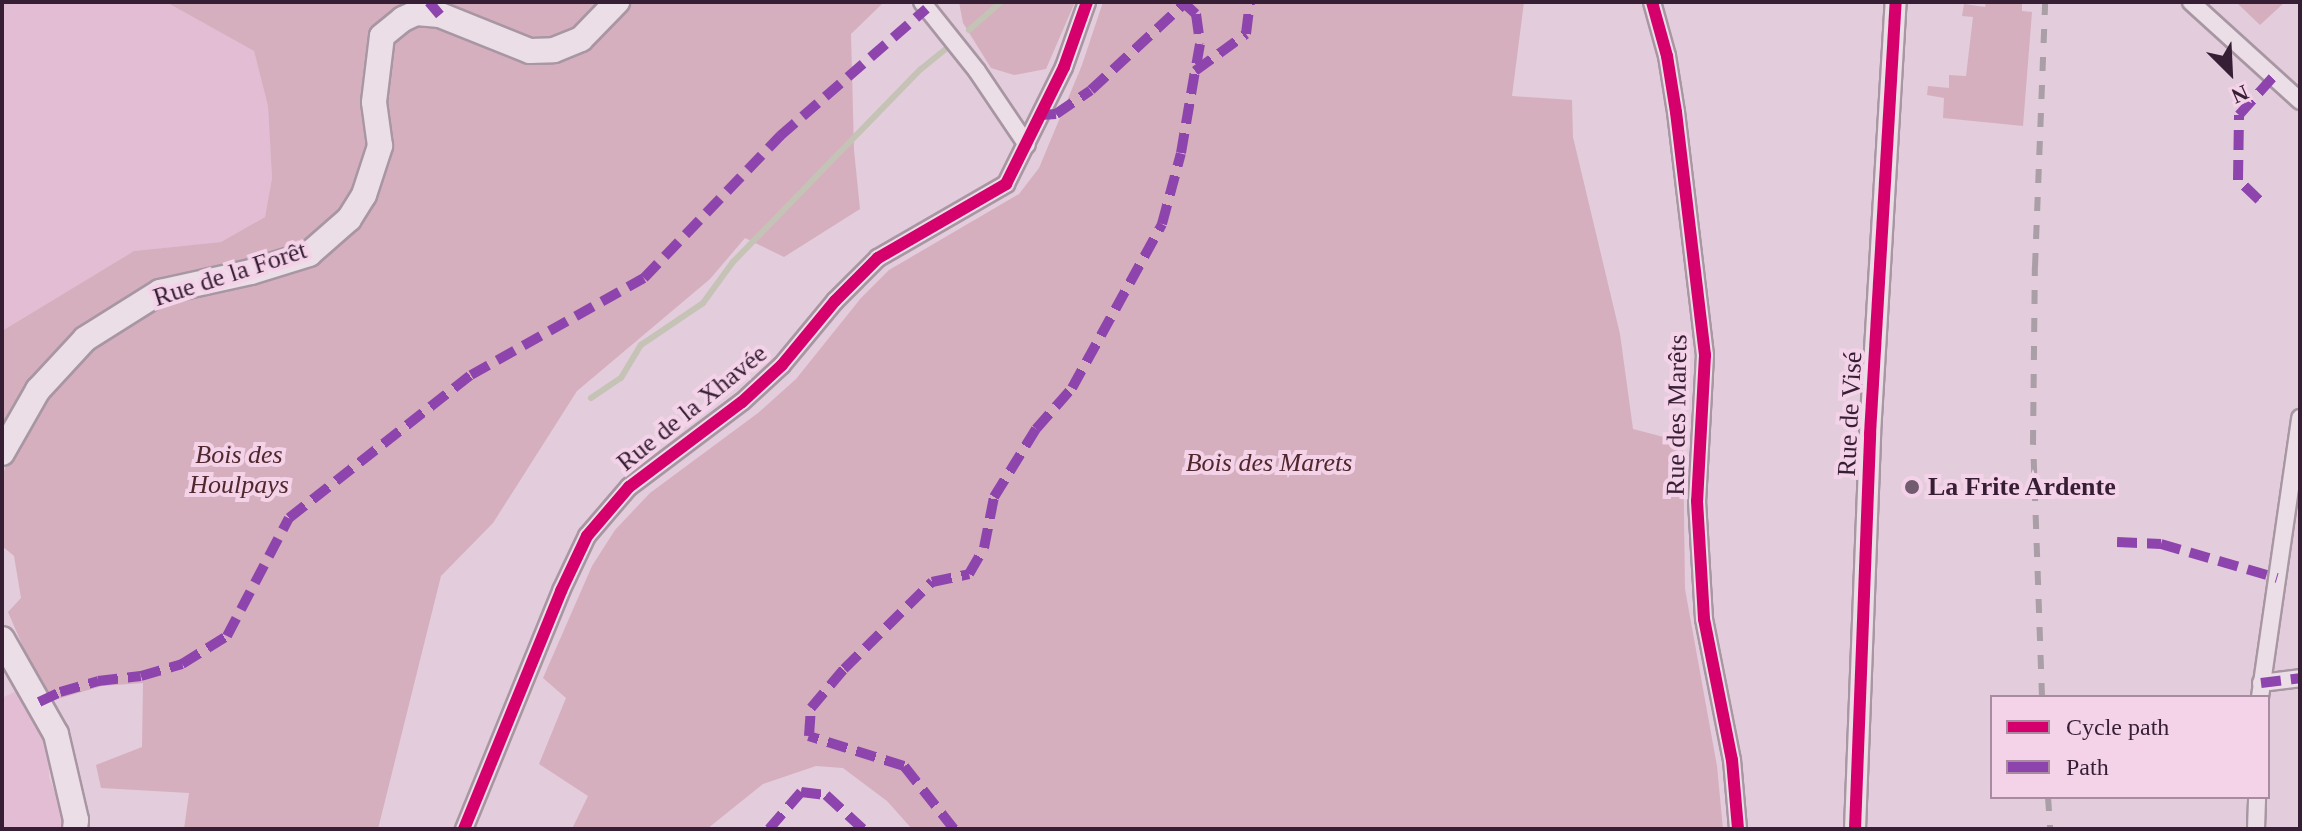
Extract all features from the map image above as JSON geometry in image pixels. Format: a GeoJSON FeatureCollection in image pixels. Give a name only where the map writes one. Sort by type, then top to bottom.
{"type":"FeatureCollection","features":[{"type":"Feature","properties":{"kind":"main road","name":"Rue de la Forêt"},"geometry":{"type":"LineString","coordinates":[[2,453],[38,390],[85,339],[160,292],[251,272],[309,254],[349,219],[364,195],[380,146],[374,102],[382,36],[403,19],[416,13],[440,15],[530,51],[554,50],[581,39],[617,2]]}},
{"type":"Feature","properties":{"kind":"main road"},"geometry":{"type":"LineString","coordinates":[[2,639],[56,734],[76,820],[75,829]]}},
{"type":"Feature","properties":{"kind":"street"},"geometry":{"type":"LineString","coordinates":[[922,2],[977,71],[1027,145]]}},
{"type":"Feature","properties":{"kind":"street","name":"Rue de la Xhavée"},"geometry":{"type":"LineString","coordinates":[[464,829],[561,591],[595,526],[629,487],[742,402],[782,365],[835,301],[878,258],[1006,184],[1064,67],[1087,2]]}},
{"type":"Feature","properties":{"kind":"street","name":"Rue des Marêts"},"geometry":{"type":"LineString","coordinates":[[1652,2],[1667,56],[1676,112],[1705,355],[1697,501],[1704,619],[1732,760],[1738,829]]}},
{"type":"Feature","properties":{"kind":"street","name":"Rue de Visé"},"geometry":{"type":"LineString","coordinates":[[1855,829],[1870,434],[1896,2]]}},
{"type":"Feature","properties":{"kind":"street"},"geometry":{"type":"LineString","coordinates":[[2191,2],[2300,101]]}},
{"type":"Feature","properties":{"kind":"street"},"geometry":{"type":"LineString","coordinates":[[2300,418],[2260,690],[2300,678]]}},
{"type":"Feature","properties":{"kind":"street"},"geometry":{"type":"LineString","coordinates":[[2256,829],[2257,799]]}},
{"type":"Feature","properties":{"kind":"shaded area"},"geometry":{"type":"Polygon","coordinates":[[[2,2],[166,2],[254,51],[268,106],[272,178],[265,217],[221,242],[134,251],[2,331],[2,2]]]}},
{"type":"Feature","properties":{"kind":"shaded area"},"geometry":{"type":"Polygon","coordinates":[[[20,689],[49,739],[49,777],[69,829],[2,829],[2,698],[20,689]]]}},
{"type":"Feature","properties":{"kind":"green space","name":"Bois des Houlpays"},"geometry":{"type":"Polygon","coordinates":[[[166,2],[884,2],[851,34],[854,150],[860,209],[784,257],[745,238],[710,279],[577,391],[493,523],[441,576],[378,829],[184,829],[189,793],[101,788],[96,765],[142,747],[143,683],[102,686],[47,702],[8,612],[21,598],[14,556],[2,546],[2,478],[12,445],[2,442],[2,331],[134,251],[221,242],[265,217],[272,178],[268,106],[254,51],[166,2]]]}},
{"type":"Feature","properties":{"kind":"green space"},"geometry":{"type":"Polygon","coordinates":[[[959,2],[1075,2],[1046,69],[1014,75],[991,68],[963,23],[959,2]]]}},
{"type":"Feature","properties":{"kind":"green space","name":"Bois des Marets"},"geometry":{"type":"Polygon","coordinates":[[[1103,2],[1524,2],[1512,96],[1572,100],[1573,137],[1620,334],[1633,429],[1683,442],[1685,589],[1717,766],[1723,829],[912,829],[887,801],[843,768],[816,766],[763,784],[707,829],[572,829],[588,796],[539,764],[566,698],[543,678],[592,566],[615,530],[650,493],[758,413],[796,379],[861,298],[889,270],[1019,194],[1039,168],[1082,65],[1103,2]]]}},
{"type":"Feature","properties":{"kind":"green space"},"geometry":{"type":"Polygon","coordinates":[[[1986,2],[2022,2],[2022,11],[2032,12],[2023,126],[1943,118],[1944,98],[1927,95],[1928,86],[1949,88],[1949,75],[1966,76],[1973,17],[1962,16],[1964,4],[1985,7],[1986,2]]]}},
{"type":"Feature","properties":{"kind":"green space"},"geometry":{"type":"Polygon","coordinates":[[[2236,2],[2285,2],[2260,25],[2236,2]]]}},
{"type":"Feature","properties":{"kind":"waterway"},"geometry":{"type":"LineString","coordinates":[[969,30],[1001,2]]}},
{"type":"Feature","properties":{"kind":"waterway"},"geometry":{"type":"LineString","coordinates":[[591,398],[621,378],[641,345],[703,303],[733,262],[921,69],[947,48]]}},
{"type":"Feature","properties":{"kind":"railway"},"geometry":{"type":"LineString","coordinates":[[2042,695],[2033,444],[2035,267],[2045,2]]}},
{"type":"Feature","properties":{"kind":"railway"},"geometry":{"type":"LineString","coordinates":[[2048,799],[2050,829]]}},
{"type":"Feature","properties":{"kind":"marked path"},"geometry":{"type":"LineString","coordinates":[[429,2],[440,15]]}},
{"type":"Feature","properties":{"kind":"marked path"},"geometry":{"type":"LineString","coordinates":[[1041,115],[1056,114],[1091,90],[1186,2]]}},
{"type":"Feature","properties":{"kind":"marked path"},"geometry":{"type":"LineString","coordinates":[[954,829],[904,766],[809,736],[811,708],[844,669],[932,582],[969,574],[984,548],[994,497],[1036,429],[1072,388],[1162,224],[1181,153],[1195,71],[1246,34],[1250,2]]}},
{"type":"Feature","properties":{"kind":"marked path"},"geometry":{"type":"LineString","coordinates":[[1184,3],[1196,14],[1200,44],[1195,71]]}},
{"type":"Feature","properties":{"kind":"marked path"},"geometry":{"type":"LineString","coordinates":[[39,702],[98,681],[141,676],[182,664],[227,636],[289,518],[471,375],[644,278],[780,136],[926,9]]}},
{"type":"Feature","properties":{"kind":"marked path"},"geometry":{"type":"LineString","coordinates":[[2259,200],[2238,180],[2239,115],[2273,77]]}},
{"type":"Feature","properties":{"kind":"marked path"},"geometry":{"type":"LineString","coordinates":[[2117,542],[2161,544],[2277,578]]}},
{"type":"Feature","properties":{"kind":"marked path"},"geometry":{"type":"LineString","coordinates":[[2261,683],[2300,678]]}},
{"type":"Feature","properties":{"kind":"marked path"},"geometry":{"type":"LineString","coordinates":[[769,829],[801,792],[826,795],[863,829]]}},
{"type":"Feature","properties":{"kind":"cycle path"},"geometry":{"type":"LineString","coordinates":[[464,829],[561,591],[587,536],[629,487],[742,402],[782,365],[835,301],[878,258],[1006,184],[1064,67],[1087,2]]}},
{"type":"Feature","properties":{"kind":"cycle path"},"geometry":{"type":"LineString","coordinates":[[1652,2],[1667,56],[1676,112],[1705,355],[1697,501],[1704,619],[1732,760],[1738,829]]}},
{"type":"Feature","properties":{"kind":"cycle path"},"geometry":{"type":"LineString","coordinates":[[1855,829],[1870,434],[1896,2]]}},
{"type":"Feature","properties":{"kind":"place","name":"La Frite Ardente"},"geometry":{"type":"Point","coordinates":[1912,487]}}]}
